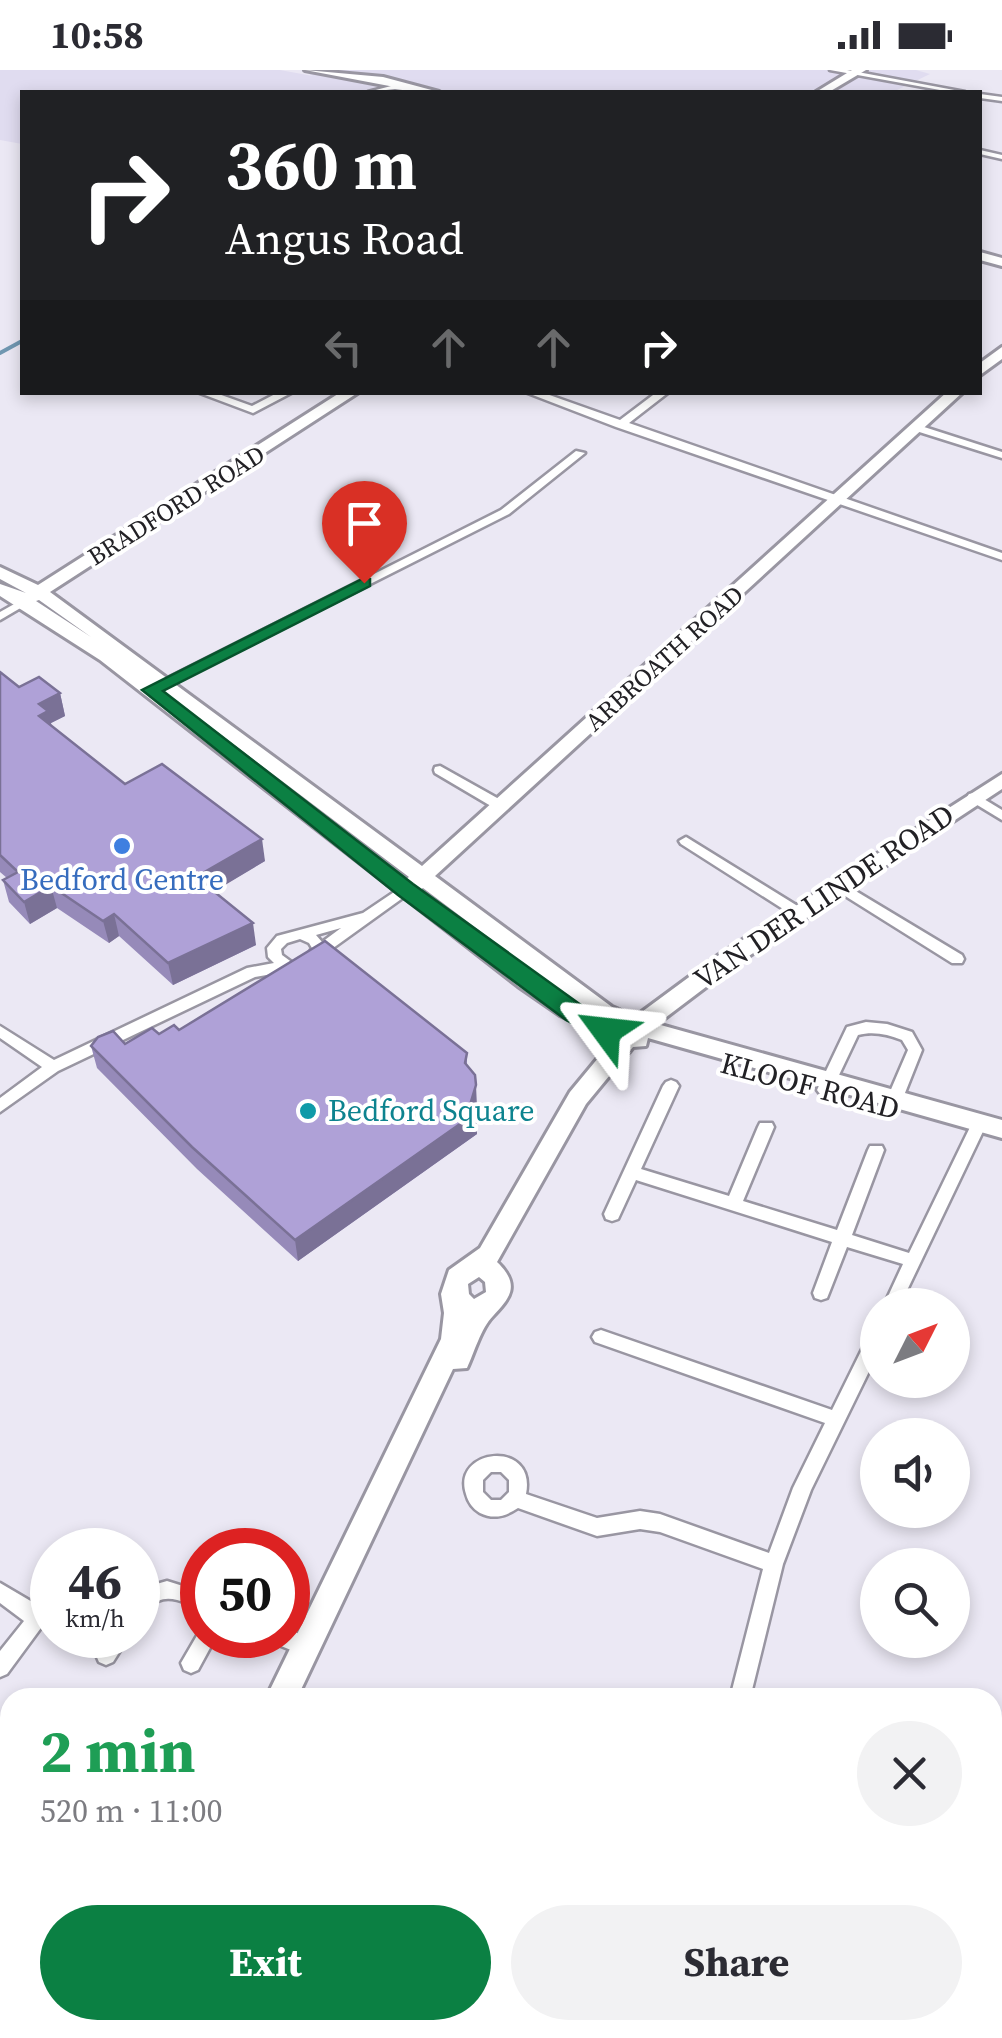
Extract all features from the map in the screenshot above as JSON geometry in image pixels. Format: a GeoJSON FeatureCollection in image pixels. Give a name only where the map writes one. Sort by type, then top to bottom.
{"type":"FeatureCollection","features":[{"type":"Feature","properties":{"kind":"main road"},"geometry":{"type":"LineString","coordinates":[[311,70],[346,74],[373,87],[408,90]]}},
{"type":"Feature","properties":{"kind":"main road"},"geometry":{"type":"LineString","coordinates":[[825,90],[847,72]]}},
{"type":"Feature","properties":{"kind":"main road"},"geometry":{"type":"LineString","coordinates":[[982,369],[1002,351]]}},
{"type":"Feature","properties":{"kind":"main road","name":"BRADFORD ROAD"},"geometry":{"type":"LineString","coordinates":[[33,596],[347,395]]}},
{"type":"Feature","properties":{"kind":"main road","name":"ARBROATH ROAD"},"geometry":{"type":"LineString","coordinates":[[414,884],[953,395]]}},
{"type":"Feature","properties":{"kind":"main road"},"geometry":{"type":"LineString","coordinates":[[0,572],[158,686],[414,884],[552,999],[586,1034],[596,1074],[625,1057],[678,1044],[666,1002],[630,1011],[580,998]]}},
{"type":"Feature","properties":{"kind":"main road"},"geometry":{"type":"LineString","coordinates":[[0,589],[33,596]]}},
{"type":"Feature","properties":{"kind":"main road","name":"VAN DER LINDE ROAD"},"geometry":{"type":"LineString","coordinates":[[472,1268],[494,1249],[526,1187],[596,1074],[631,1032],[666,1002],[1002,780]]}},
{"type":"Feature","properties":{"kind":"main road"},"geometry":{"type":"LineString","coordinates":[[414,884],[631,1032]]}},
{"type":"Feature","properties":{"kind":"main road"},"geometry":{"type":"LineString","coordinates":[[552,999],[590,1023],[631,1032]]}},
{"type":"Feature","properties":{"kind":"main road","name":"KLOOF ROAD"},"geometry":{"type":"LineString","coordinates":[[631,1032],[988,1127]]}},
{"type":"Feature","properties":{"kind":"main road","name":"VAN DER LINDE ROAD"},"geometry":{"type":"LineString","coordinates":[[498,1278],[537,1190],[544,1163]]}},
{"type":"Feature","properties":{"kind":"main road"},"geometry":{"type":"LineString","coordinates":[[310,1640],[355,1570],[484,1307],[499,1295],[498,1278],[487,1270],[472,1268],[455,1280],[458,1314],[454,1339],[342,1564],[326,1610]]}},
{"type":"Feature","properties":{"kind":"main road"},"geometry":{"type":"LineString","coordinates":[[454,1294],[470,1307],[484,1307]]}},
{"type":"Feature","properties":{"kind":"main road"},"geometry":{"type":"LineString","coordinates":[[285,1688],[301,1658]]}},
{"type":"Feature","properties":{"kind":"street"},"geometry":{"type":"LineString","coordinates":[[847,72],[950,90]]}},
{"type":"Feature","properties":{"kind":"street"},"geometry":{"type":"LineString","coordinates":[[210,395],[253,410],[279,395]]}},
{"type":"Feature","properties":{"kind":"street"},"geometry":{"type":"LineString","coordinates":[[538,395],[1002,557]]}},
{"type":"Feature","properties":{"kind":"street"},"geometry":{"type":"LineString","coordinates":[[620,425],[660,395]]}},
{"type":"Feature","properties":{"kind":"street"},"geometry":{"type":"LineString","coordinates":[[917,428],[1002,455]]}},
{"type":"Feature","properties":{"kind":"street"},"geometry":{"type":"LineString","coordinates":[[158,686],[505,512],[580,452]]}},
{"type":"Feature","properties":{"kind":"street","name":"BRADFORD ROAD"},"geometry":{"type":"LineString","coordinates":[[0,617],[33,596]]}},
{"type":"Feature","properties":{"kind":"street"},"geometry":{"type":"LineString","coordinates":[[440,770],[501,806]]}},
{"type":"Feature","properties":{"kind":"street"},"geometry":{"type":"LineString","coordinates":[[974,797],[1002,816]]}},
{"type":"Feature","properties":{"kind":"street"},"geometry":{"type":"LineString","coordinates":[[686,841],[799,913]]}},
{"type":"Feature","properties":{"kind":"street","name":"ARBROATH ROAD"},"geometry":{"type":"LineString","coordinates":[[318,952],[414,884]]}},
{"type":"Feature","properties":{"kind":"street"},"geometry":{"type":"LineString","coordinates":[[840,886],[957,959]]}},
{"type":"Feature","properties":{"kind":"street","name":"ARBROATH ROAD"},"geometry":{"type":"LineString","coordinates":[[304,936],[366,916]]}},
{"type":"Feature","properties":{"kind":"street"},"geometry":{"type":"LineString","coordinates":[[0,1106],[53,1066],[252,972],[309,963],[318,952],[314,940],[304,936],[282,939],[252,972]]}},
{"type":"Feature","properties":{"kind":"street"},"geometry":{"type":"LineString","coordinates":[[274,952],[278,961],[288,966]]}},
{"type":"Feature","properties":{"kind":"street"},"geometry":{"type":"LineString","coordinates":[[828,1084],[852,1030],[865,1026],[899,1033],[912,1040],[915,1050],[894,1103]]}},
{"type":"Feature","properties":{"kind":"street"},"geometry":{"type":"LineString","coordinates":[[0,1031],[53,1066]]}},
{"type":"Feature","properties":{"kind":"street"},"geometry":{"type":"LineString","coordinates":[[612,1214],[671,1086]]}},
{"type":"Feature","properties":{"kind":"street"},"geometry":{"type":"LineString","coordinates":[[733,1205],[766,1127]]}},
{"type":"Feature","properties":{"kind":"street"},"geometry":{"type":"LineString","coordinates":[[900,1288],[988,1127]]}},
{"type":"Feature","properties":{"kind":"street"},"geometry":{"type":"LineString","coordinates":[[821,1294],[876,1150]]}},
{"type":"Feature","properties":{"kind":"street"},"geometry":{"type":"LineString","coordinates":[[633,1173],[914,1261]]}},
{"type":"Feature","properties":{"kind":"street"},"geometry":{"type":"LineString","coordinates":[[601,1337],[836,1419]]}},
{"type":"Feature","properties":{"kind":"street"},"geometry":{"type":"LineString","coordinates":[[743,1688],[774,1564],[802,1488],[860,1370]]}},
{"type":"Feature","properties":{"kind":"street"},"geometry":{"type":"LineString","coordinates":[[516,1499],[590,1526],[640,1520],[660,1522],[774,1564]]}},
{"type":"Feature","properties":{"kind":"street"},"geometry":{"type":"LineString","coordinates":[[0,1592],[36,1620],[0,1667]]}},
{"type":"Feature","properties":{"kind":"street"},"geometry":{"type":"LineString","coordinates":[[191,1662],[193,1658]]}},
{"type":"Feature","properties":{"kind":"shaded area"},"geometry":{"type":"Polygon","coordinates":[[[0,70],[280,70],[313,76],[301,70],[916,70],[930,74],[897,90],[20,90],[20,144],[0,140],[0,70]]]}},
{"type":"Feature","properties":{"kind":"building","name":"Bedford Centre"},"geometry":{"type":"Polygon","coordinates":[[[0,672],[19,687],[39,677],[60,693],[39,704],[48,711],[39,716],[125,784],[162,764],[262,839],[196,877],[253,923],[168,963],[114,914],[103,921],[51,886],[24,902],[3,880],[18,872],[0,855],[0,672]]]}},
{"type":"Feature","properties":{"kind":"building","name":"Bedford Square"},"geometry":{"type":"Polygon","coordinates":[[[325,941],[467,1053],[465,1063],[475,1075],[476,1085],[470,1105],[477,1112],[295,1240],[192,1147],[91,1046],[98,1037],[113,1031],[125,1044],[152,1028],[159,1034],[174,1025],[179,1030],[325,941]]]}},
{"type":"Feature","properties":{"kind":"waterway"},"geometry":{"type":"LineString","coordinates":[[0,353],[20,342]]}},
{"type":"Feature","properties":{"kind":"place","name":"Bedford Centre"},"geometry":{"type":"Point","coordinates":[122,846]}},
{"type":"Feature","properties":{"kind":"place","name":"Bedford Square"},"geometry":{"type":"Point","coordinates":[308,1111]}},
{"type":"Feature","properties":{"kind":"route"},"geometry":{"type":"LineString","coordinates":[[364,583],[151,690],[406,890],[574,1014],[606,1031]]}}]}
